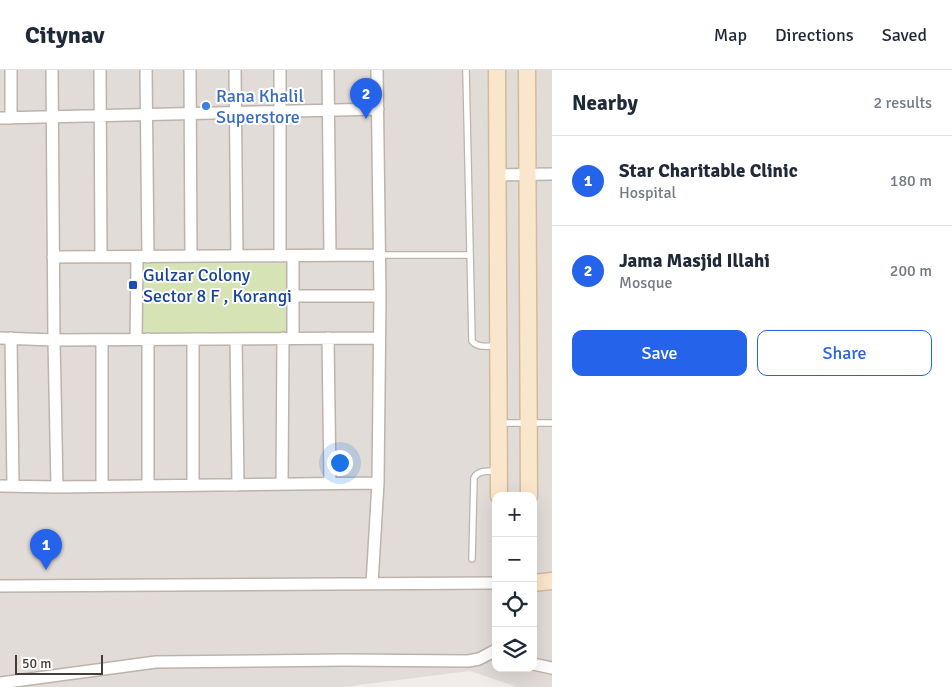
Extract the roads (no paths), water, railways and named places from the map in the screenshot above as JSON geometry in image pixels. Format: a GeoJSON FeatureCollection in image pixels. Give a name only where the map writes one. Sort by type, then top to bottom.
{"type":"FeatureCollection","features":[{"type":"Feature","properties":{"kind":"street"},"geometry":{"type":"LineString","coordinates":[[11,70],[5,118],[378,109]]}},
{"type":"Feature","properties":{"kind":"street"},"geometry":{"type":"LineString","coordinates":[[52,70],[57,487]]}},
{"type":"Feature","properties":{"kind":"street"},"geometry":{"type":"LineString","coordinates":[[100,70],[101,257]]}},
{"type":"Feature","properties":{"kind":"street"},"geometry":{"type":"LineString","coordinates":[[146,70],[147,115],[142,257],[142,339],[148,486]]}},
{"type":"Feature","properties":{"kind":"street"},"geometry":{"type":"LineString","coordinates":[[190,70],[191,256]]}},
{"type":"Feature","properties":{"kind":"street"},"geometry":{"type":"LineString","coordinates":[[235,70],[237,256]]}},
{"type":"Feature","properties":{"kind":"street"},"geometry":{"type":"LineString","coordinates":[[280,70],[280,256]]}},
{"type":"Feature","properties":{"kind":"street"},"geometry":{"type":"LineString","coordinates":[[328,70],[330,255]]}},
{"type":"Feature","properties":{"kind":"street"},"geometry":{"type":"LineString","coordinates":[[372,584],[378,483],[380,255],[378,70]]}},
{"type":"Feature","properties":{"kind":"street"},"geometry":{"type":"LineString","coordinates":[[497,70],[498,492]]}},
{"type":"Feature","properties":{"kind":"street"},"geometry":{"type":"LineString","coordinates":[[527,70],[529,492]]}},
{"type":"Feature","properties":{"kind":"street"},"geometry":{"type":"LineString","coordinates":[[497,175],[552,174]]}},
{"type":"Feature","properties":{"kind":"street"},"geometry":{"type":"LineString","coordinates":[[53,258],[380,255]]}},
{"type":"Feature","properties":{"kind":"street"},"geometry":{"type":"LineString","coordinates":[[282,484],[288,338],[293,296],[293,256]]}},
{"type":"Feature","properties":{"kind":"street"},"geometry":{"type":"LineString","coordinates":[[293,296],[380,296]]}},
{"type":"Feature","properties":{"kind":"street"},"geometry":{"type":"LineString","coordinates":[[12,486],[5,338],[102,340],[379,338]]}},
{"type":"Feature","properties":{"kind":"street"},"geometry":{"type":"LineString","coordinates":[[328,338],[330,484]]}},
{"type":"Feature","properties":{"kind":"street"},"geometry":{"type":"LineString","coordinates":[[192,339],[194,485]]}},
{"type":"Feature","properties":{"kind":"street"},"geometry":{"type":"LineString","coordinates":[[236,339],[238,485]]}},
{"type":"Feature","properties":{"kind":"street"},"geometry":{"type":"LineString","coordinates":[[102,340],[102,486]]}},
{"type":"Feature","properties":{"kind":"street"},"geometry":{"type":"LineString","coordinates":[[0,486],[378,483]]}},
{"type":"Feature","properties":{"kind":"street"},"geometry":{"type":"LineString","coordinates":[[537,583],[552,581]]}},
{"type":"Feature","properties":{"kind":"street"},"geometry":{"type":"LineString","coordinates":[[0,586],[492,583]]}},
{"type":"Feature","properties":{"kind":"street"},"geometry":{"type":"LineString","coordinates":[[0,683],[156,662],[468,661],[492,652]]}},
{"type":"Feature","properties":{"kind":"street"},"geometry":{"type":"LineString","coordinates":[[537,665],[552,668]]}},
{"type":"Feature","properties":{"kind":"lane"},"geometry":{"type":"LineString","coordinates":[[466,70],[472,341],[478,346],[498,346]]}},
{"type":"Feature","properties":{"kind":"lane"},"geometry":{"type":"LineString","coordinates":[[380,255],[470,255]]}},
{"type":"Feature","properties":{"kind":"lane"},"geometry":{"type":"LineString","coordinates":[[499,423],[552,423]]}},
{"type":"Feature","properties":{"kind":"lane"},"geometry":{"type":"LineString","coordinates":[[472,559],[474,478],[476,474],[481,472],[499,470]]}},
{"type":"Feature","properties":{"kind":"place","name":"Rana Khalil Superstore"},"geometry":{"type":"Point","coordinates":[206,106]}},
{"type":"Feature","properties":{"kind":"place","name":"Jama Masjid Illahi"},"geometry":{"type":"Point","coordinates":[366,119]}},
{"type":"Feature","properties":{"kind":"place","name":"Gulzar Colony Sector 8 F , Korangi"},"geometry":{"type":"Point","coordinates":[133,285]}},
{"type":"Feature","properties":{"kind":"place","name":"Star Charitable Clinic"},"geometry":{"type":"Point","coordinates":[46,570]}}]}
